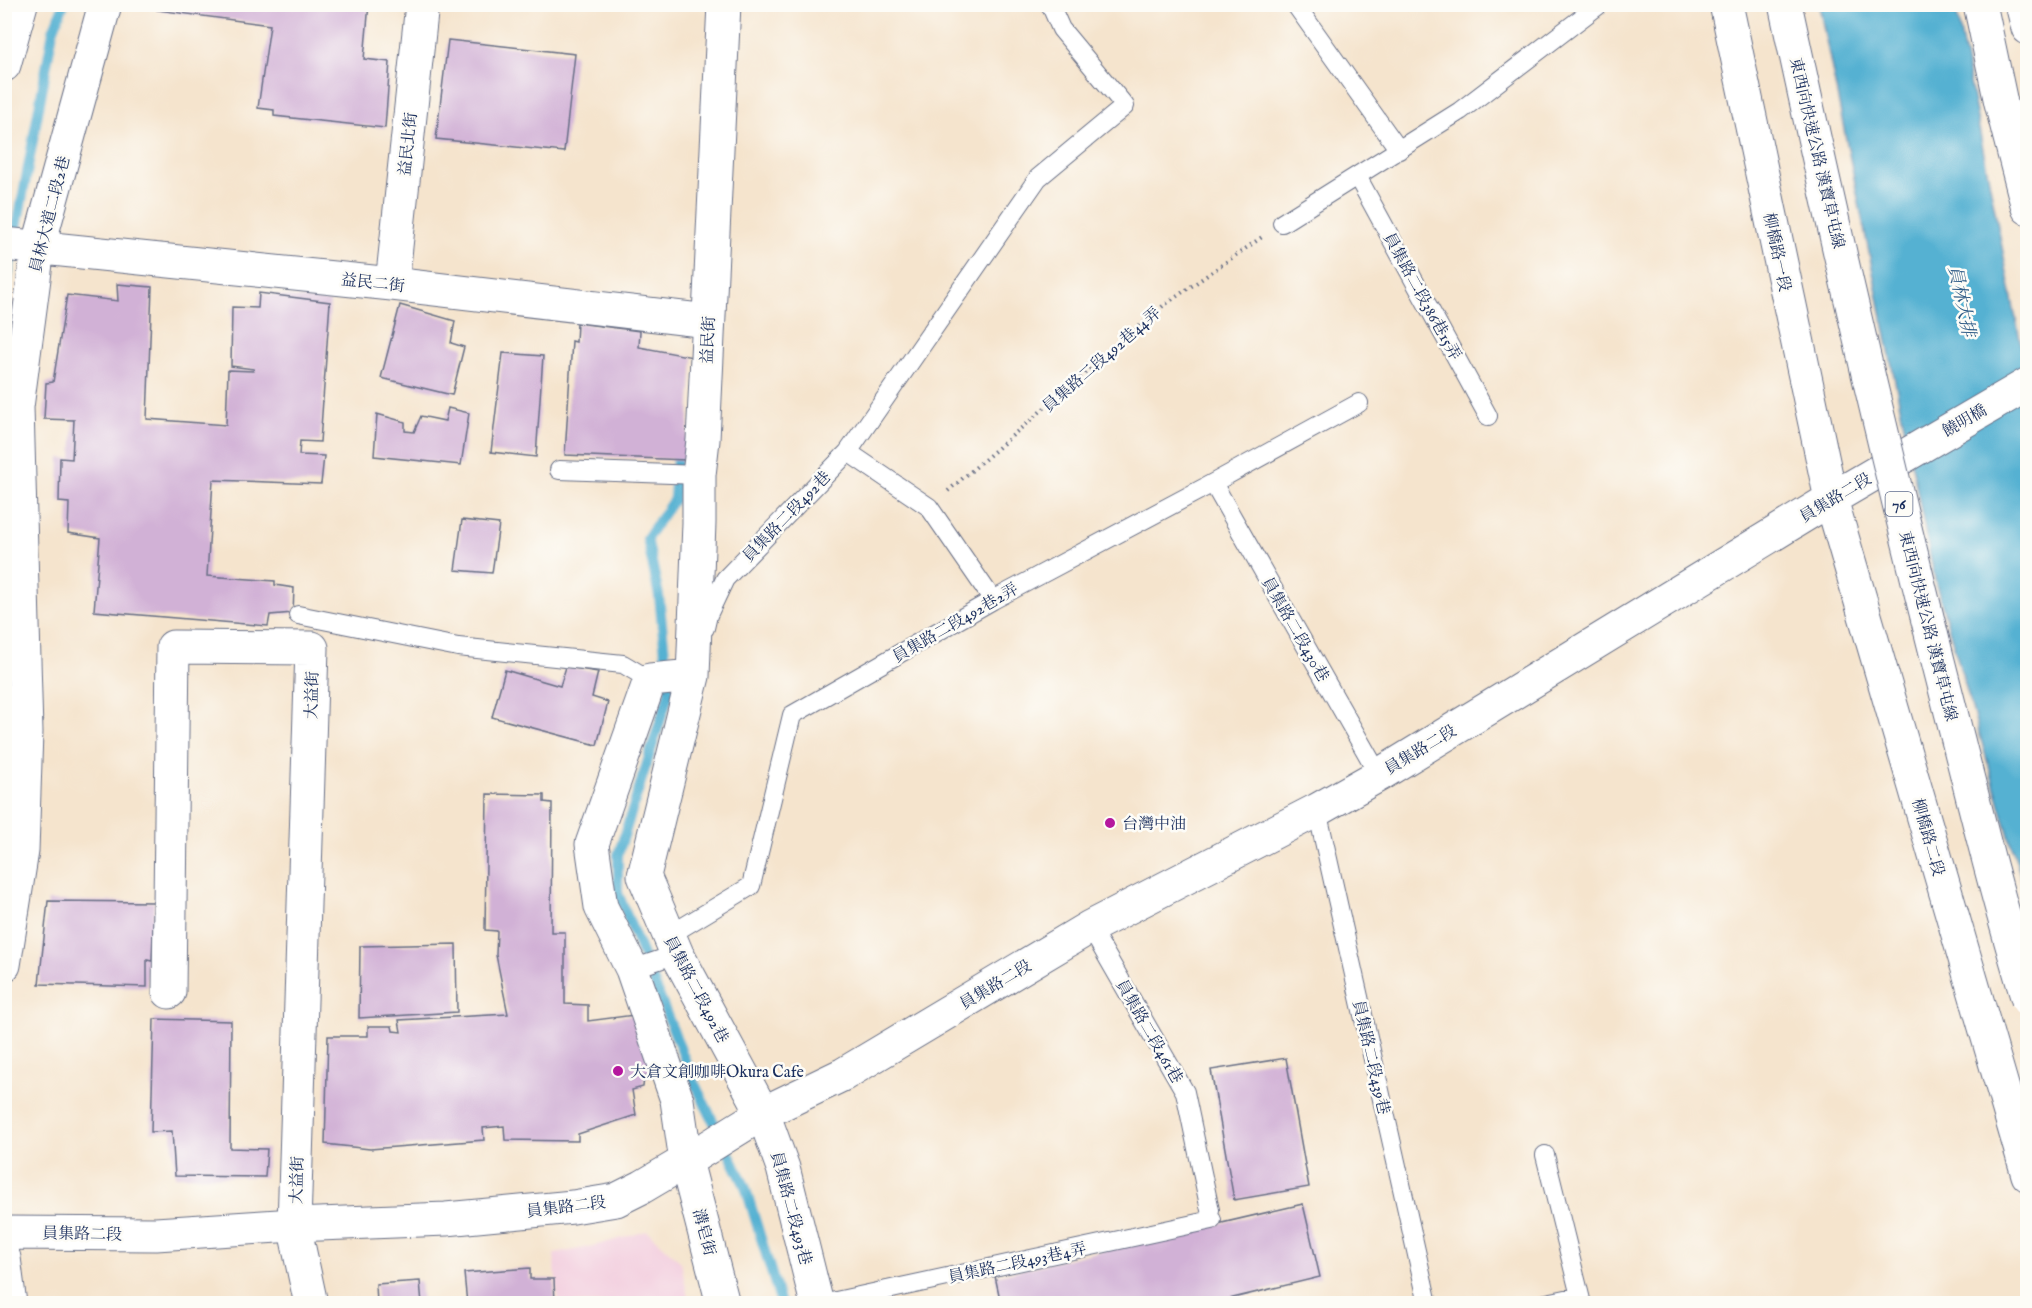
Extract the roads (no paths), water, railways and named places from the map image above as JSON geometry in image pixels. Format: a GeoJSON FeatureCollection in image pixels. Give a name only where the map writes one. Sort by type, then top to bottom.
{"type":"FeatureCollection","features":[{"type":"Feature","properties":{"kind":"main road"},"geometry":{"type":"LineString","coordinates":[[4,65],[21,4]]}},
{"type":"Feature","properties":{"kind":"main road","name":"員林大道二段2巷"},"geometry":{"type":"LineString","coordinates":[[4,965],[22,851],[26,732],[18,407],[38,248],[105,4]]}},
{"type":"Feature","properties":{"kind":"main road","name":"益民北街"},"geometry":{"type":"LineString","coordinates":[[392,284],[422,4]]}},
{"type":"Feature","properties":{"kind":"main road","name":"益民街"},"geometry":{"type":"LineString","coordinates":[[693,676],[699,475],[703,440],[724,4]]}},
{"type":"Feature","properties":{"kind":"main road","name":"柳橋路一段"},"geometry":{"type":"LineString","coordinates":[[1726,4],[1831,499]]}},
{"type":"Feature","properties":{"kind":"main road","name":"東西向快速公路 漢寶草屯線"},"geometry":{"type":"LineString","coordinates":[[1785,4],[1822,177],[1903,523],[2002,912],[2028,1000]]}},
{"type":"Feature","properties":{"kind":"main road"},"geometry":{"type":"LineString","coordinates":[[1980,4],[2001,103],[2028,208]]}},
{"type":"Feature","properties":{"kind":"main road"},"geometry":{"type":"LineString","coordinates":[[2022,4],[2028,28]]}},
{"type":"Feature","properties":{"kind":"main road","name":"益民二街"},"geometry":{"type":"LineString","coordinates":[[4,244],[392,284],[708,321]]}},
{"type":"Feature","properties":{"kind":"main road","name":"饒明橋"},"geometry":{"type":"LineString","coordinates":[[1901,457],[2028,384]]}},
{"type":"Feature","properties":{"kind":"main road","name":"員集路二段"},"geometry":{"type":"LineString","coordinates":[[4,1233],[156,1234],[294,1225],[446,1219],[573,1207],[616,1200],[686,1161],[763,1113],[844,1074],[1090,927],[1317,810],[1379,775],[1901,457]]}},
{"type":"Feature","properties":{"kind":"main road","name":"柳橋路二段"},"geometry":{"type":"LineString","coordinates":[[1831,499],[2028,1175]]}},
{"type":"Feature","properties":{"kind":"main road","name":"大益街"},"geometry":{"type":"LineString","coordinates":[[169,992],[173,647],[312,648],[294,1225]]}},
{"type":"Feature","properties":{"kind":"main road"},"geometry":{"type":"LineString","coordinates":[[686,1161],[677,1100],[632,969],[602,907],[592,844],[650,680],[693,676]]}},
{"type":"Feature","properties":{"kind":"main road","name":"員集路二段492巷"},"geometry":{"type":"LineString","coordinates":[[693,676],[644,876],[672,945],[763,1113]]}},
{"type":"Feature","properties":{"kind":"main road","name":"員集路二段493巷"},"geometry":{"type":"LineString","coordinates":[[763,1113],[783,1168],[820,1304]]}},
{"type":"Feature","properties":{"kind":"main road","name":"溝皂街"},"geometry":{"type":"LineString","coordinates":[[686,1161],[723,1304]]}},
{"type":"Feature","properties":{"kind":"main road"},"geometry":{"type":"LineString","coordinates":[[294,1225],[311,1304]]}},
{"type":"Feature","properties":{"kind":"main road"},"geometry":{"type":"LineString","coordinates":[[4,1258],[10,1304]]}},
{"type":"Feature","properties":{"kind":"lane","name":"員集路二段492巷"},"geometry":{"type":"LineString","coordinates":[[693,676],[708,615],[726,579],[848,452],[1038,178],[1125,106],[1061,28],[1050,4]]}},
{"type":"Feature","properties":{"kind":"lane"},"geometry":{"type":"LineString","coordinates":[[1295,4],[1399,150]]}},
{"type":"Feature","properties":{"kind":"lane"},"geometry":{"type":"LineString","coordinates":[[1282,223],[1460,111],[1600,4]]}},
{"type":"Feature","properties":{"kind":"lane","name":"員集路二段386巷15弄"},"geometry":{"type":"LineString","coordinates":[[1357,177],[1488,417]]}},
{"type":"Feature","properties":{"kind":"lane","name":"員集路二段492巷2弄"},"geometry":{"type":"LineString","coordinates":[[632,969],[672,945],[751,886],[792,715],[993,600],[1359,403]]}},
{"type":"Feature","properties":{"kind":"lane"},"geometry":{"type":"LineString","coordinates":[[848,452],[929,507],[993,600]]}},
{"type":"Feature","properties":{"kind":"lane"},"geometry":{"type":"LineString","coordinates":[[559,470],[699,475]]}},
{"type":"Feature","properties":{"kind":"lane","name":"員集路二段430巷"},"geometry":{"type":"LineString","coordinates":[[1213,483],[1379,775]]}},
{"type":"Feature","properties":{"kind":"lane"},"geometry":{"type":"LineString","coordinates":[[298,615],[458,647],[624,664],[650,680]]}},
{"type":"Feature","properties":{"kind":"lane","name":"員集路二段439巷"},"geometry":{"type":"LineString","coordinates":[[1317,810],[1428,1304]]}},
{"type":"Feature","properties":{"kind":"lane","name":"員集路二段461巷"},"geometry":{"type":"LineString","coordinates":[[1090,927],[1185,1092],[1211,1215]]}},
{"type":"Feature","properties":{"kind":"lane"},"geometry":{"type":"LineString","coordinates":[[1542,1304],[1581,1300],[1545,1155]]}},
{"type":"Feature","properties":{"kind":"lane","name":"員集路二段493巷4弄"},"geometry":{"type":"LineString","coordinates":[[820,1304],[1211,1215]]}},
{"type":"Feature","properties":{"kind":"water","name":"員林大排"},"geometry":{"type":"Polygon","coordinates":[[[1819,5],[1955,5],[2027,376],[2027,898],[1936,584],[1819,5]]]}},
{"type":"Feature","properties":{"kind":"waterway"},"geometry":{"type":"LineString","coordinates":[[4,298],[53,31],[64,4]]}},
{"type":"Feature","properties":{"kind":"waterway"},"geometry":{"type":"LineString","coordinates":[[678,446],[674,499],[647,538],[659,596],[669,693],[618,855],[618,893],[694,1082],[745,1186],[781,1304]]}},
{"type":"Feature","properties":{"kind":"place","name":"台灣中油"},"geometry":{"type":"Point","coordinates":[1110,823]}},
{"type":"Feature","properties":{"kind":"place","name":"大倉文創咖啡Okura Cafe"},"geometry":{"type":"Point","coordinates":[618,1071]}}]}
